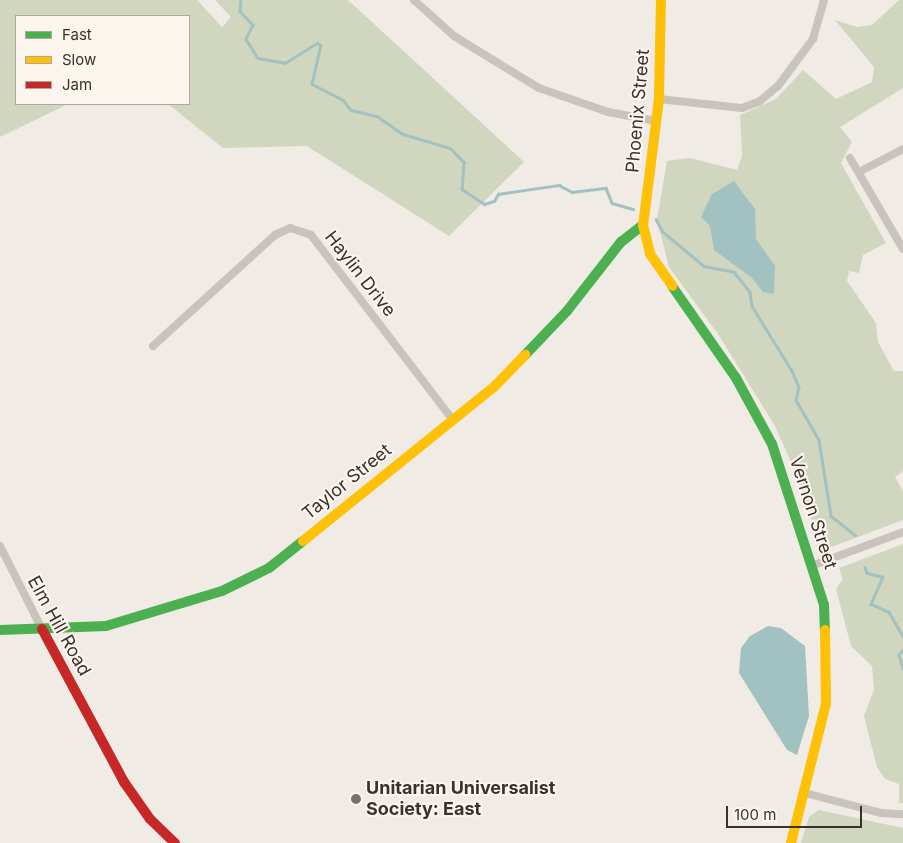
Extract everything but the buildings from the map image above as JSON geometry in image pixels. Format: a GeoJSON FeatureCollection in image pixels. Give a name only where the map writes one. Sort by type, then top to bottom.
{"type":"FeatureCollection","features":[{"type":"Feature","properties":{"kind":"street"},"geometry":{"type":"LineString","coordinates":[[414,0],[454,36],[539,88],[608,112],[656,121]]}},
{"type":"Feature","properties":{"kind":"street","name":"Phoenix Street"},"geometry":{"type":"LineString","coordinates":[[643,225],[659,99],[661,0]]}},
{"type":"Feature","properties":{"kind":"street"},"geometry":{"type":"LineString","coordinates":[[659,99],[742,108],[760,101],[778,86],[813,39],[824,0]]}},
{"type":"Feature","properties":{"kind":"street"},"geometry":{"type":"LineString","coordinates":[[861,171],[903,149]]}},
{"type":"Feature","properties":{"kind":"street"},"geometry":{"type":"LineString","coordinates":[[850,158],[861,171],[903,249]]}},
{"type":"Feature","properties":{"kind":"street","name":"Taylor Street"},"geometry":{"type":"LineString","coordinates":[[0,630],[106,626],[249,581],[453,420],[520,363],[621,242],[643,225]]}},
{"type":"Feature","properties":{"kind":"street","name":"Vernon Street"},"geometry":{"type":"LineString","coordinates":[[643,225],[655,266],[736,378],[772,444],[814,565],[824,605],[829,676],[821,734],[791,843]]}},
{"type":"Feature","properties":{"kind":"street","name":"Haylin Drive"},"geometry":{"type":"LineString","coordinates":[[153,346],[275,235],[290,228],[311,235],[453,420]]}},
{"type":"Feature","properties":{"kind":"street"},"geometry":{"type":"LineString","coordinates":[[814,565],[891,539],[903,532]]}},
{"type":"Feature","properties":{"kind":"street","name":"Elm Hill Road"},"geometry":{"type":"LineString","coordinates":[[0,546],[42,629],[138,804],[175,843]]}},
{"type":"Feature","properties":{"kind":"street"},"geometry":{"type":"LineString","coordinates":[[805,793],[881,814],[903,814]]}},
{"type":"Feature","properties":{"kind":"green space"},"geometry":{"type":"Polygon","coordinates":[[[0,0],[197,0],[222,27],[231,17],[215,0],[348,0],[524,162],[449,236],[307,146],[223,148],[169,105],[190,105],[190,15],[15,15],[15,105],[66,105],[0,137],[0,0]]]}},
{"type":"Feature","properties":{"kind":"green space"},"geometry":{"type":"Polygon","coordinates":[[[899,0],[903,0],[903,88],[840,127],[852,142],[841,163],[886,243],[863,255],[859,273],[849,271],[847,281],[876,323],[878,342],[894,371],[903,371],[903,471],[895,477],[903,491],[903,520],[829,548],[818,540],[798,478],[775,426],[718,334],[669,267],[657,220],[667,161],[690,158],[737,170],[742,156],[740,115],[776,99],[803,70],[836,99],[872,82],[874,67],[835,20],[857,27],[872,25],[899,0]]]}},
{"type":"Feature","properties":{"kind":"green space"},"geometry":{"type":"Polygon","coordinates":[[[903,544],[903,803],[899,803],[899,784],[885,779],[877,767],[864,716],[874,690],[872,666],[851,646],[836,589],[843,579],[839,568],[903,544]]]}},
{"type":"Feature","properties":{"kind":"green space"},"geometry":{"type":"Polygon","coordinates":[[[819,810],[903,828],[903,843],[801,843],[809,817],[819,810]]]}},
{"type":"Feature","properties":{"kind":"water"},"geometry":{"type":"Polygon","coordinates":[[[734,181],[755,209],[756,239],[775,266],[774,294],[763,292],[752,278],[714,250],[710,226],[701,217],[712,194],[734,181]]]}},
{"type":"Feature","properties":{"kind":"water"},"geometry":{"type":"Polygon","coordinates":[[[768,626],[781,628],[805,646],[809,716],[797,755],[787,750],[739,673],[741,648],[750,636],[768,626]]]}},
{"type":"Feature","properties":{"kind":"waterway"},"geometry":{"type":"LineString","coordinates":[[241,0],[240,11],[253,25],[246,39],[258,58],[285,63],[317,43],[321,45],[312,84],[343,100],[351,110],[377,116],[403,134],[450,148],[464,162],[462,189],[484,204],[494,201],[498,194],[559,185],[572,192],[606,188],[612,203],[633,209]]}},
{"type":"Feature","properties":{"kind":"waterway"},"geometry":{"type":"LineString","coordinates":[[656,219],[662,231],[704,266],[734,272],[750,292],[752,306],[792,371],[799,387],[796,400],[819,440],[831,516],[855,535]]}},
{"type":"Feature","properties":{"kind":"waterway"},"geometry":{"type":"LineString","coordinates":[[865,567],[867,573],[883,577],[871,604],[889,612],[903,636]]}},
{"type":"Feature","properties":{"kind":"waterway"},"geometry":{"type":"LineString","coordinates":[[903,650],[899,655],[903,668]]}},
{"type":"Feature","properties":{"kind":"traffic: fast"},"geometry":{"type":"LineString","coordinates":[[525,355],[567,311],[621,242],[643,225]]}},
{"type":"Feature","properties":{"kind":"traffic: fast"},"geometry":{"type":"LineString","coordinates":[[672,286],[736,378],[772,444],[824,605],[825,630]]}},
{"type":"Feature","properties":{"kind":"traffic: fast"},"geometry":{"type":"LineString","coordinates":[[0,630],[106,626],[222,591],[269,568],[303,541]]}},
{"type":"Feature","properties":{"kind":"traffic: slow"},"geometry":{"type":"LineString","coordinates":[[661,0],[659,99],[643,225],[650,254],[672,286]]}},
{"type":"Feature","properties":{"kind":"traffic: slow"},"geometry":{"type":"LineString","coordinates":[[303,541],[494,387],[525,355]]}},
{"type":"Feature","properties":{"kind":"traffic: slow"},"geometry":{"type":"LineString","coordinates":[[791,843],[826,704],[825,630]]}},
{"type":"Feature","properties":{"kind":"traffic: jam"},"geometry":{"type":"LineString","coordinates":[[42,629],[124,782],[150,819],[175,843]]}},
{"type":"Feature","properties":{"kind":"place","name":"Unitarian Universalist Society: East"},"geometry":{"type":"Point","coordinates":[356,799]}}]}
